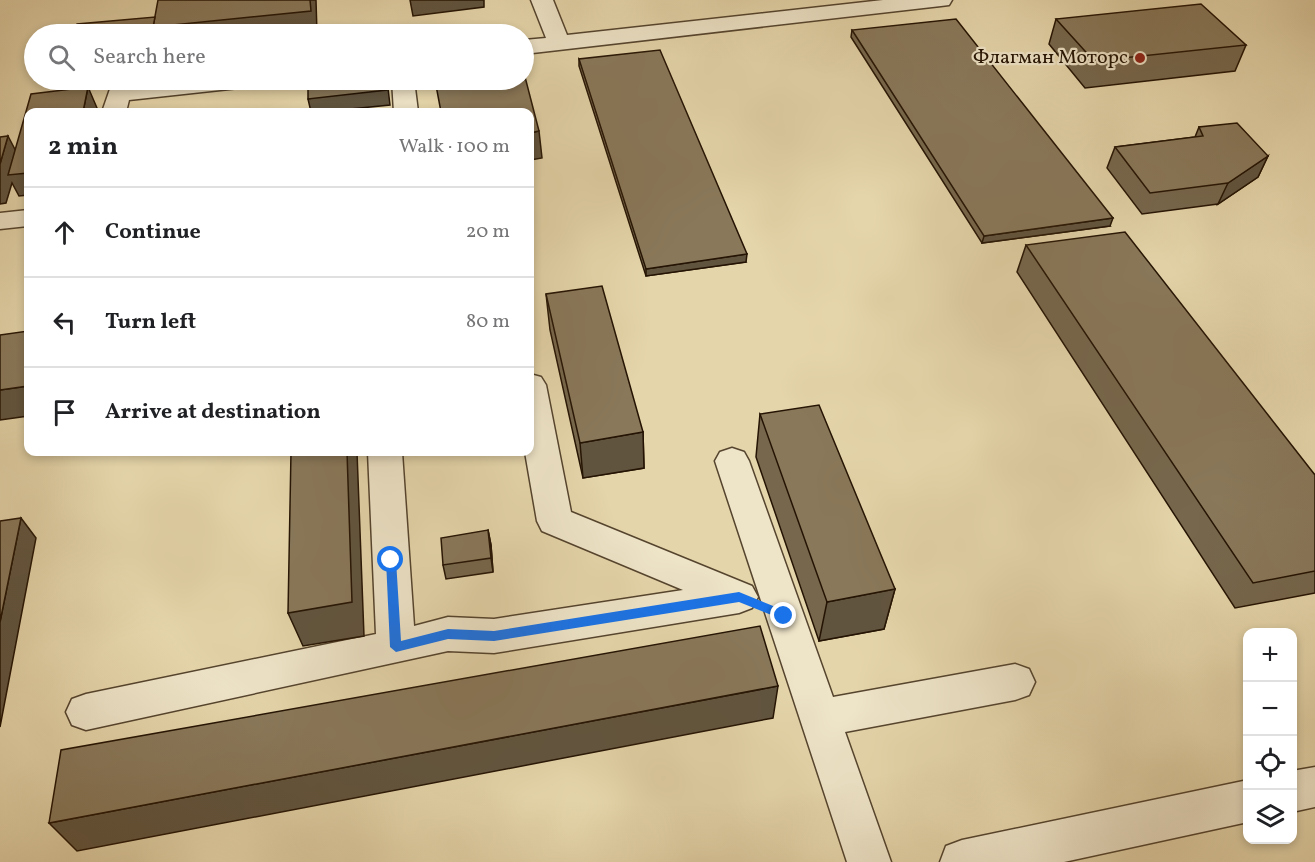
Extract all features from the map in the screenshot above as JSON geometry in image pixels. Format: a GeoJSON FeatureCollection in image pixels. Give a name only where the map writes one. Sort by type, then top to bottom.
{"type":"FeatureCollection","features":[{"type":"Feature","properties":{"kind":"street"},"geometry":{"type":"LineString","coordinates":[[542,0],[559,42]]}},
{"type":"Feature","properties":{"kind":"street"},"geometry":{"type":"LineString","coordinates":[[534,46],[941,0]]}},
{"type":"Feature","properties":{"kind":"street"},"geometry":{"type":"LineString","coordinates":[[115,108],[118,94],[155,90]]}},
{"type":"Feature","properties":{"kind":"street"},"geometry":{"type":"LineString","coordinates":[[404,90],[406,108]]}},
{"type":"Feature","properties":{"kind":"street"},"geometry":{"type":"LineString","coordinates":[[0,221],[24,218]]}},
{"type":"Feature","properties":{"kind":"street"},"geometry":{"type":"LineString","coordinates":[[534,407],[555,521],[784,616]]}},
{"type":"Feature","properties":{"kind":"street"},"geometry":{"type":"LineString","coordinates":[[385,456],[396,647]]}},
{"type":"Feature","properties":{"kind":"street"},"geometry":{"type":"LineString","coordinates":[[732,461],[869,862]]}},
{"type":"Feature","properties":{"kind":"street"},"geometry":{"type":"LineString","coordinates":[[86,712],[448,634],[494,636],[739,597]]}},
{"type":"Feature","properties":{"kind":"street"},"geometry":{"type":"LineString","coordinates":[[819,718],[1015,682]]}},
{"type":"Feature","properties":{"kind":"street"},"geometry":{"type":"LineString","coordinates":[[1297,791],[1315,787]]}},
{"type":"Feature","properties":{"kind":"street"},"geometry":{"type":"LineString","coordinates":[[962,862],[1008,858],[1243,802]]}},
{"type":"Feature","properties":{"kind":"building"},"geometry":{"type":"Polygon","coordinates":[[[158,0],[310,0],[311,11],[183,24],[154,24],[158,0]]]}},
{"type":"Feature","properties":{"kind":"building"},"geometry":{"type":"Polygon","coordinates":[[[1201,4],[1246,45],[1094,61],[1056,19],[1201,4]]]}},
{"type":"Feature","properties":{"kind":"building"},"geometry":{"type":"Polygon","coordinates":[[[155,17],[154,24],[77,24],[155,17]]]}},
{"type":"Feature","properties":{"kind":"building"},"geometry":{"type":"Polygon","coordinates":[[[956,19],[1113,218],[984,236],[852,30],[956,19]]]}},
{"type":"Feature","properties":{"kind":"building"},"geometry":{"type":"Polygon","coordinates":[[[660,50],[747,254],[646,269],[579,59],[660,50]]]}},
{"type":"Feature","properties":{"kind":"building"},"geometry":{"type":"Polygon","coordinates":[[[87,90],[84,108],[27,108],[31,94],[87,90]]]}},
{"type":"Feature","properties":{"kind":"building"},"geometry":{"type":"Polygon","coordinates":[[[308,90],[387,90],[308,99],[308,90]]]}},
{"type":"Feature","properties":{"kind":"building"},"geometry":{"type":"Polygon","coordinates":[[[437,90],[528,90],[533,108],[440,108],[437,90]]]}},
{"type":"Feature","properties":{"kind":"building"},"geometry":{"type":"Polygon","coordinates":[[[534,112],[539,131],[534,132],[534,112]]]}},
{"type":"Feature","properties":{"kind":"building"},"geometry":{"type":"Polygon","coordinates":[[[24,119],[24,173],[8,175],[24,119]]]}},
{"type":"Feature","properties":{"kind":"building"},"geometry":{"type":"Polygon","coordinates":[[[1237,123],[1268,156],[1228,183],[1150,193],[1115,147],[1203,136],[1199,127],[1237,123]]]}},
{"type":"Feature","properties":{"kind":"building"},"geometry":{"type":"Polygon","coordinates":[[[8,136],[0,164],[0,137],[8,136]]]}},
{"type":"Feature","properties":{"kind":"building"},"geometry":{"type":"Polygon","coordinates":[[[1125,232],[1315,475],[1315,571],[1253,583],[1026,245],[1125,232]]]}},
{"type":"Feature","properties":{"kind":"building"},"geometry":{"type":"Polygon","coordinates":[[[602,286],[643,432],[580,443],[546,294],[602,286]]]}},
{"type":"Feature","properties":{"kind":"building"},"geometry":{"type":"Polygon","coordinates":[[[24,332],[24,387],[0,390],[0,335],[24,332]]]}},
{"type":"Feature","properties":{"kind":"building"},"geometry":{"type":"Polygon","coordinates":[[[819,405],[895,589],[827,602],[760,414],[819,405]]]}},
{"type":"Feature","properties":{"kind":"building"},"geometry":{"type":"Polygon","coordinates":[[[291,456],[347,456],[352,602],[288,613],[291,456]]]}},
{"type":"Feature","properties":{"kind":"building"},"geometry":{"type":"Polygon","coordinates":[[[21,518],[0,622],[0,521],[21,518]]]}},
{"type":"Feature","properties":{"kind":"building"},"geometry":{"type":"Polygon","coordinates":[[[488,530],[491,558],[443,565],[441,538],[488,530]]]}},
{"type":"Feature","properties":{"kind":"building"},"geometry":{"type":"Polygon","coordinates":[[[760,626],[778,686],[49,823],[61,750],[760,626]]]}},
{"type":"Feature","properties":{"kind":"place","name":"Флагман Моторс"},"geometry":{"type":"Point","coordinates":[1140,58]}},
{"type":"Feature","properties":{"kind":"route"},"geometry":{"type":"LineString","coordinates":[[391,560],[396,647],[448,634],[494,636],[739,597],[784,616]]}}]}
